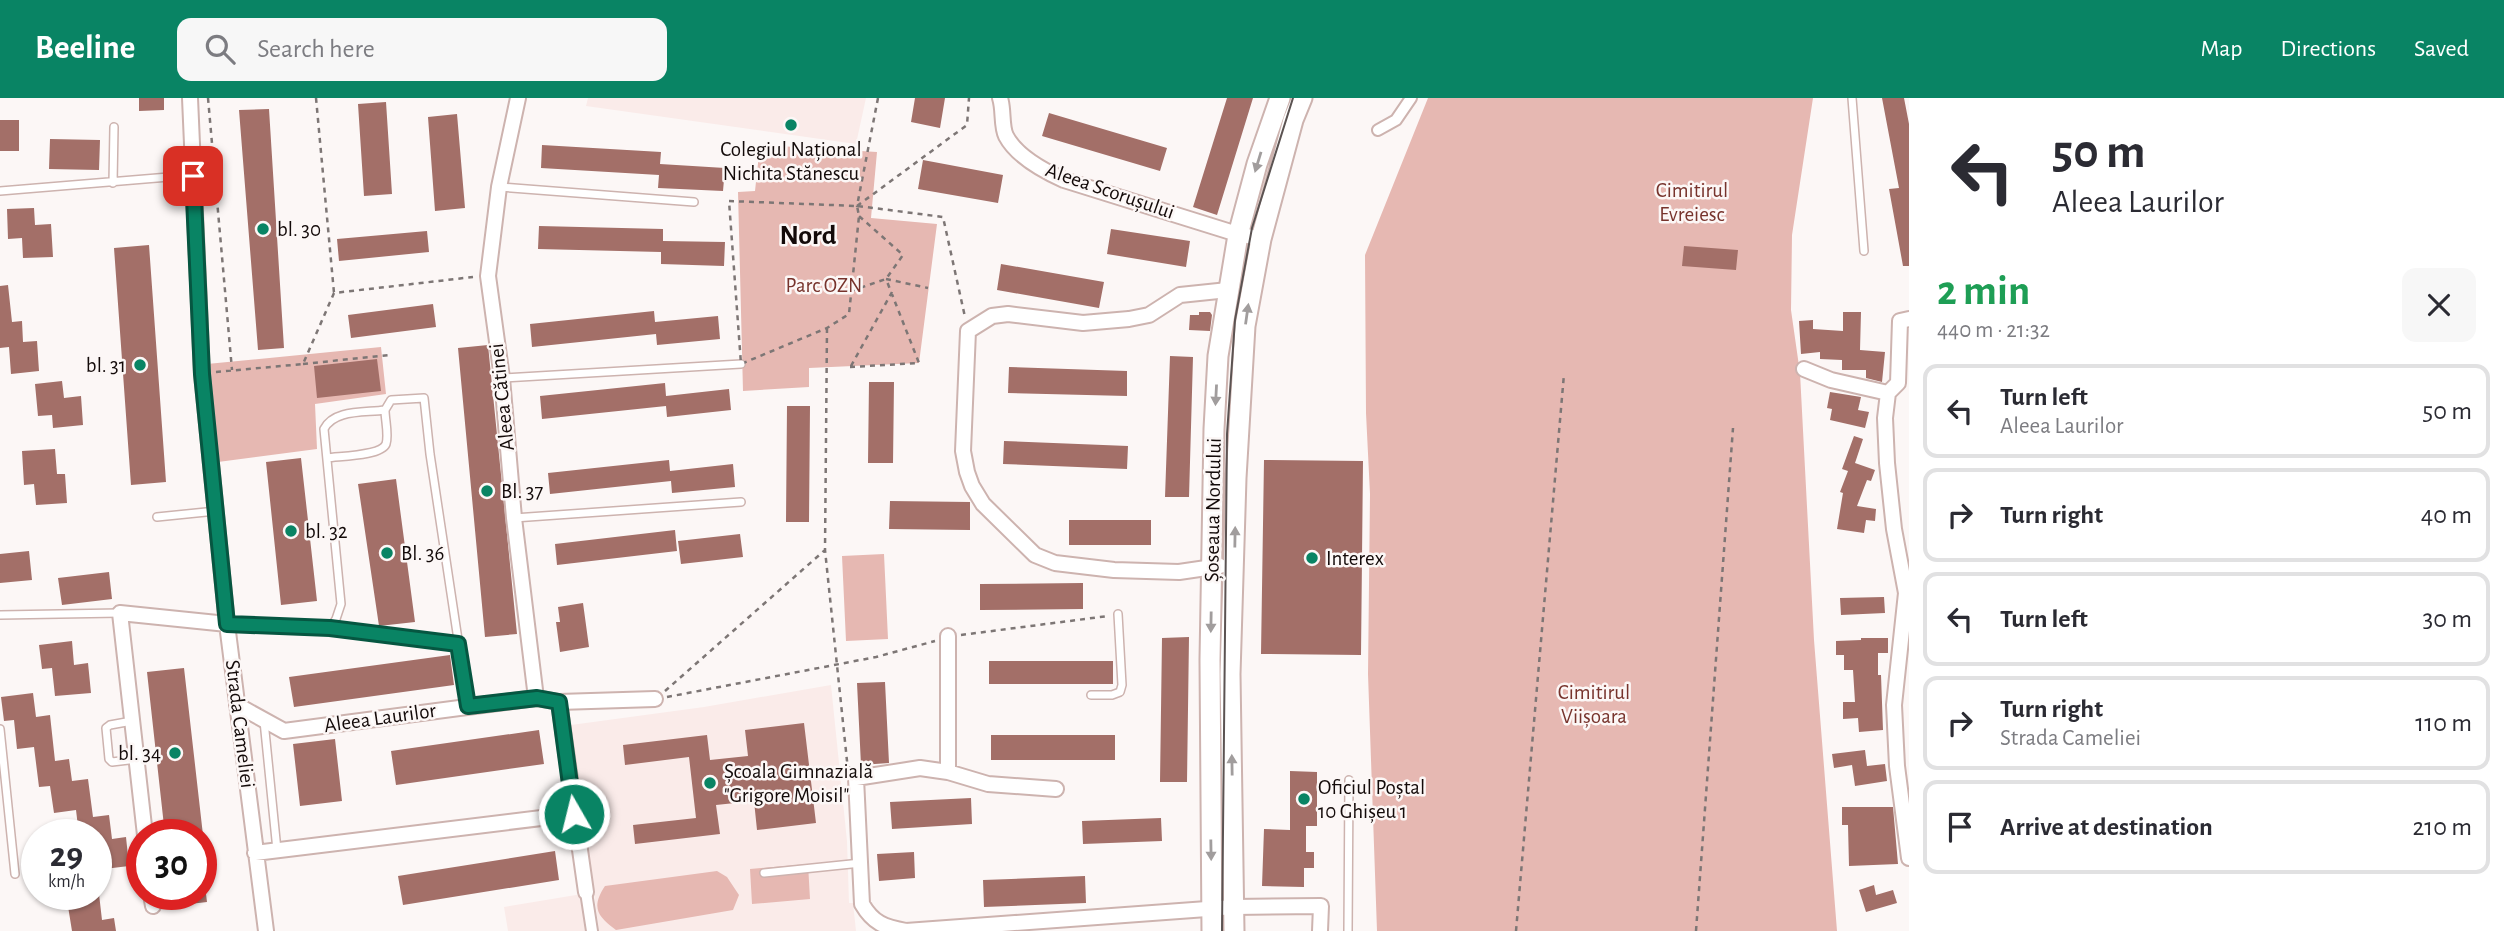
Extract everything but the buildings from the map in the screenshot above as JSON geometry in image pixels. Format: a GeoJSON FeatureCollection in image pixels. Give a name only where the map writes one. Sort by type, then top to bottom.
{"type":"FeatureCollection","features":[{"type":"Feature","properties":{"kind":"main road","name":"Șoseaua Nordului"},"geometry":{"type":"LineString","coordinates":[[1212,931],[1209,741],[1214,429],[1218,356],[1238,235],[1257,164],[1280,98]]}},
{"type":"Feature","properties":{"kind":"main road","name":"Șoseaua Nordului"},"geometry":{"type":"LineString","coordinates":[[1234,931],[1230,674],[1236,478],[1245,326],[1261,239],[1293,120],[1302,98]]}},
{"type":"Feature","properties":{"kind":"street","name":"Strada Cameliei"},"geometry":{"type":"LineString","coordinates":[[190,98],[202,374],[227,624],[265,931]]}},
{"type":"Feature","properties":{"kind":"street","name":"Aleea Cătinei"},"geometry":{"type":"LineString","coordinates":[[518,98],[499,187],[488,275],[502,377],[514,518],[537,698]]}},
{"type":"Feature","properties":{"kind":"street","name":"Aleea Scorușului"},"geometry":{"type":"LineString","coordinates":[[1000,98],[1006,136],[1043,171],[1238,235],[1261,239]]}},
{"type":"Feature","properties":{"kind":"street"},"geometry":{"type":"LineString","coordinates":[[1377,130],[1396,120],[1411,98]]}},
{"type":"Feature","properties":{"kind":"street"},"geometry":{"type":"LineString","coordinates":[[1228,290],[1180,295],[1149,315],[1129,319],[1083,323],[1008,314],[992,316],[968,331],[963,452],[972,486],[983,504],[1035,555],[1055,563],[1114,570],[1179,572],[1212,566],[1234,566]]}},
{"type":"Feature","properties":{"kind":"street"},"geometry":{"type":"LineString","coordinates":[[1909,319],[1900,321],[1898,383],[1888,393],[1885,418],[1894,529],[1908,596],[1894,705],[1897,766],[1909,858]]}},
{"type":"Feature","properties":{"kind":"street"},"geometry":{"type":"LineString","coordinates":[[1804,369],[1831,380],[1888,393]]}},
{"type":"Feature","properties":{"kind":"street"},"geometry":{"type":"LineString","coordinates":[[143,819],[120,613],[227,624]]}},
{"type":"Feature","properties":{"kind":"street"},"geometry":{"type":"LineString","coordinates":[[948,636],[948,772]]}},
{"type":"Feature","properties":{"kind":"street","name":"Aleea Laurilor"},"geometry":{"type":"LineString","coordinates":[[237,705],[284,731],[537,698],[559,702],[656,699]]}},
{"type":"Feature","properties":{"kind":"street"},"geometry":{"type":"LineString","coordinates":[[559,702],[592,931]]}},
{"type":"Feature","properties":{"kind":"street"},"geometry":{"type":"LineString","coordinates":[[1056,789],[988,784],[948,772],[920,768],[856,778],[862,904],[870,918],[884,927],[906,931],[1032,925],[1234,907],[1321,906],[1321,931]]}},
{"type":"Feature","properties":{"kind":"street"},"geometry":{"type":"LineString","coordinates":[[255,853],[574,814]]}},
{"type":"Feature","properties":{"kind":"lane"},"geometry":{"type":"LineString","coordinates":[[1852,98],[1864,250]]}},
{"type":"Feature","properties":{"kind":"lane"},"geometry":{"type":"LineString","coordinates":[[113,183],[114,127]]}},
{"type":"Feature","properties":{"kind":"lane"},"geometry":{"type":"LineString","coordinates":[[0,191],[193,176]]}},
{"type":"Feature","properties":{"kind":"lane"},"geometry":{"type":"LineString","coordinates":[[499,187],[694,202]]}},
{"type":"Feature","properties":{"kind":"lane"},"geometry":{"type":"LineString","coordinates":[[502,377],[741,364]]}},
{"type":"Feature","properties":{"kind":"lane"},"geometry":{"type":"LineString","coordinates":[[327,457],[376,452],[384,448],[387,441],[385,411],[391,400],[424,398],[468,706]]}},
{"type":"Feature","properties":{"kind":"lane"},"geometry":{"type":"LineString","coordinates":[[330,628],[341,604],[324,429],[328,421],[337,416],[385,411]]}},
{"type":"Feature","properties":{"kind":"lane"},"geometry":{"type":"LineString","coordinates":[[514,518],[741,502]]}},
{"type":"Feature","properties":{"kind":"lane"},"geometry":{"type":"LineString","coordinates":[[157,517],[216,510]]}},
{"type":"Feature","properties":{"kind":"lane"},"geometry":{"type":"LineString","coordinates":[[0,615],[120,613]]}},
{"type":"Feature","properties":{"kind":"lane"},"geometry":{"type":"LineString","coordinates":[[1091,695],[1112,695],[1120,692],[1122,685],[1118,614]]}},
{"type":"Feature","properties":{"kind":"lane"},"geometry":{"type":"LineString","coordinates":[[227,624],[330,628],[458,644]]}},
{"type":"Feature","properties":{"kind":"lane"},"geometry":{"type":"LineString","coordinates":[[132,721],[106,728],[109,759],[112,762],[137,759]]}},
{"type":"Feature","properties":{"kind":"lane"},"geometry":{"type":"LineString","coordinates":[[264,721],[278,850]]}},
{"type":"Feature","properties":{"kind":"lane"},"geometry":{"type":"LineString","coordinates":[[0,729],[15,874]]}},
{"type":"Feature","properties":{"kind":"lane"},"geometry":{"type":"LineString","coordinates":[[1348,931],[1349,780]]}},
{"type":"Feature","properties":{"kind":"lane"},"geometry":{"type":"LineString","coordinates":[[764,873],[860,863]]}},
{"type":"Feature","properties":{"kind":"path"},"geometry":{"type":"LineString","coordinates":[[208,98],[232,370]]}},
{"type":"Feature","properties":{"kind":"path"},"geometry":{"type":"LineString","coordinates":[[303,364],[334,293],[316,98]]}},
{"type":"Feature","properties":{"kind":"path"},"geometry":{"type":"LineString","coordinates":[[878,98],[857,206],[859,216],[849,314],[827,328],[741,364],[729,201],[857,206],[943,217],[968,331]]}},
{"type":"Feature","properties":{"kind":"path"},"geometry":{"type":"LineString","coordinates":[[857,206],[967,125],[969,98]]}},
{"type":"Feature","properties":{"kind":"path"},"geometry":{"type":"LineString","coordinates":[[859,216],[903,255],[886,279]]}},
{"type":"Feature","properties":{"kind":"path"},"geometry":{"type":"LineString","coordinates":[[334,293],[488,275]]}},
{"type":"Feature","properties":{"kind":"path"},"geometry":{"type":"LineString","coordinates":[[886,279],[919,363],[850,367],[891,292]]}},
{"type":"Feature","properties":{"kind":"path"},"geometry":{"type":"LineString","coordinates":[[851,291],[886,279],[928,288]]}},
{"type":"Feature","properties":{"kind":"path"},"geometry":{"type":"LineString","coordinates":[[827,328],[825,550],[847,761],[856,778]]}},
{"type":"Feature","properties":{"kind":"path"},"geometry":{"type":"LineString","coordinates":[[202,374],[389,355]]}},
{"type":"Feature","properties":{"kind":"path"},"geometry":{"type":"LineString","coordinates":[[1516,931],[1564,374]]}},
{"type":"Feature","properties":{"kind":"path"},"geometry":{"type":"LineString","coordinates":[[1696,931],[1733,428]]}},
{"type":"Feature","properties":{"kind":"path"},"geometry":{"type":"LineString","coordinates":[[656,699],[825,550]]}},
{"type":"Feature","properties":{"kind":"path"},"geometry":{"type":"LineString","coordinates":[[656,699],[897,652],[948,636],[1118,614]]}},
{"type":"Feature","properties":{"kind":"shaded area","name":"Colegiul Național Nichita Stănescu"},"geometry":{"type":"Polygon","coordinates":[[[588,98],[866,98],[856,144],[586,106],[588,98]]]}},
{"type":"Feature","properties":{"kind":"shaded area","name":"Școala Gimnazială \"Grigore Moisil\""},"geometry":{"type":"Polygon","coordinates":[[[831,685],[847,841],[849,903],[853,903],[856,931],[599,931],[571,725],[704,707],[831,685]]]}},
{"type":"Feature","properties":{"kind":"shaded area"},"geometry":{"type":"Polygon","coordinates":[[[582,894],[587,931],[508,931],[504,907],[582,894]]]}},
{"type":"Feature","properties":{"kind":"green space","name":"Cimitirul Viișoara"},"geometry":{"type":"Polygon","coordinates":[[[1428,98],[1813,98],[1792,235],[1791,310],[1800,373],[1814,640],[1837,931],[1377,931],[1368,674],[1370,494],[1366,413],[1365,255],[1428,98]]]}},
{"type":"Feature","properties":{"kind":"green space","name":"Parc OZN"},"geometry":{"type":"Polygon","coordinates":[[[760,145],[877,152],[871,218],[937,224],[919,363],[809,368],[809,387],[743,391],[738,192],[755,191],[760,145]]]}},
{"type":"Feature","properties":{"kind":"green space"},"geometry":{"type":"Polygon","coordinates":[[[381,347],[386,394],[315,404],[317,449],[218,462],[207,364],[381,347]]]}},
{"type":"Feature","properties":{"kind":"green space"},"geometry":{"type":"Polygon","coordinates":[[[884,554],[888,639],[846,641],[842,556],[884,554]]]}},
{"type":"Feature","properties":{"kind":"green space"},"geometry":{"type":"Polygon","coordinates":[[[808,864],[810,899],[752,904],[750,869],[808,864]]]}},
{"type":"Feature","properties":{"kind":"green space"},"geometry":{"type":"Polygon","coordinates":[[[717,871],[727,877],[739,895],[733,910],[616,930],[598,911],[598,900],[605,886],[717,871]]]}},
{"type":"Feature","properties":{"kind":"tram line"},"geometry":{"type":"LineString","coordinates":[[1222,931],[1227,434],[1235,320],[1252,228],[1293,98]]}},
{"type":"Feature","properties":{"kind":"place","name":"Colegiul Național Nichita Stănescu"},"geometry":{"type":"Point","coordinates":[791,125]}},
{"type":"Feature","properties":{"kind":"place","name":"bl. 30"},"geometry":{"type":"Point","coordinates":[263,229]}},
{"type":"Feature","properties":{"kind":"place","name":"bl. 31"},"geometry":{"type":"Point","coordinates":[140,365]}},
{"type":"Feature","properties":{"kind":"place","name":"Bl. 37"},"geometry":{"type":"Point","coordinates":[487,491]}},
{"type":"Feature","properties":{"kind":"place","name":"bl. 32"},"geometry":{"type":"Point","coordinates":[291,531]}},
{"type":"Feature","properties":{"kind":"place","name":"Bl. 36"},"geometry":{"type":"Point","coordinates":[387,553]}},
{"type":"Feature","properties":{"kind":"place","name":"Interex"},"geometry":{"type":"Point","coordinates":[1312,558]}},
{"type":"Feature","properties":{"kind":"place","name":"bl. 34"},"geometry":{"type":"Point","coordinates":[175,753]}},
{"type":"Feature","properties":{"kind":"place","name":"Școala Gimnazială \"Grigore Moisil\""},"geometry":{"type":"Point","coordinates":[710,783]}},
{"type":"Feature","properties":{"kind":"place","name":"Oficiul Poștal 10 Ghișeu 1"},"geometry":{"type":"Point","coordinates":[1304,799]}},
{"type":"Feature","properties":{"kind":"district","name":"Nord"},"geometry":{"type":"Point","coordinates":[808,236]}},
{"type":"Feature","properties":{"kind":"route"},"geometry":{"type":"LineString","coordinates":[[193,176],[202,374],[227,624],[330,628],[458,644],[468,706],[537,698],[559,702],[574,814]]}},
{"type":"Feature","properties":{"kind":"park label","name":"Cimitirul Evreiesc"},"geometry":{"type":"Point","coordinates":[1692,202]}}]}
